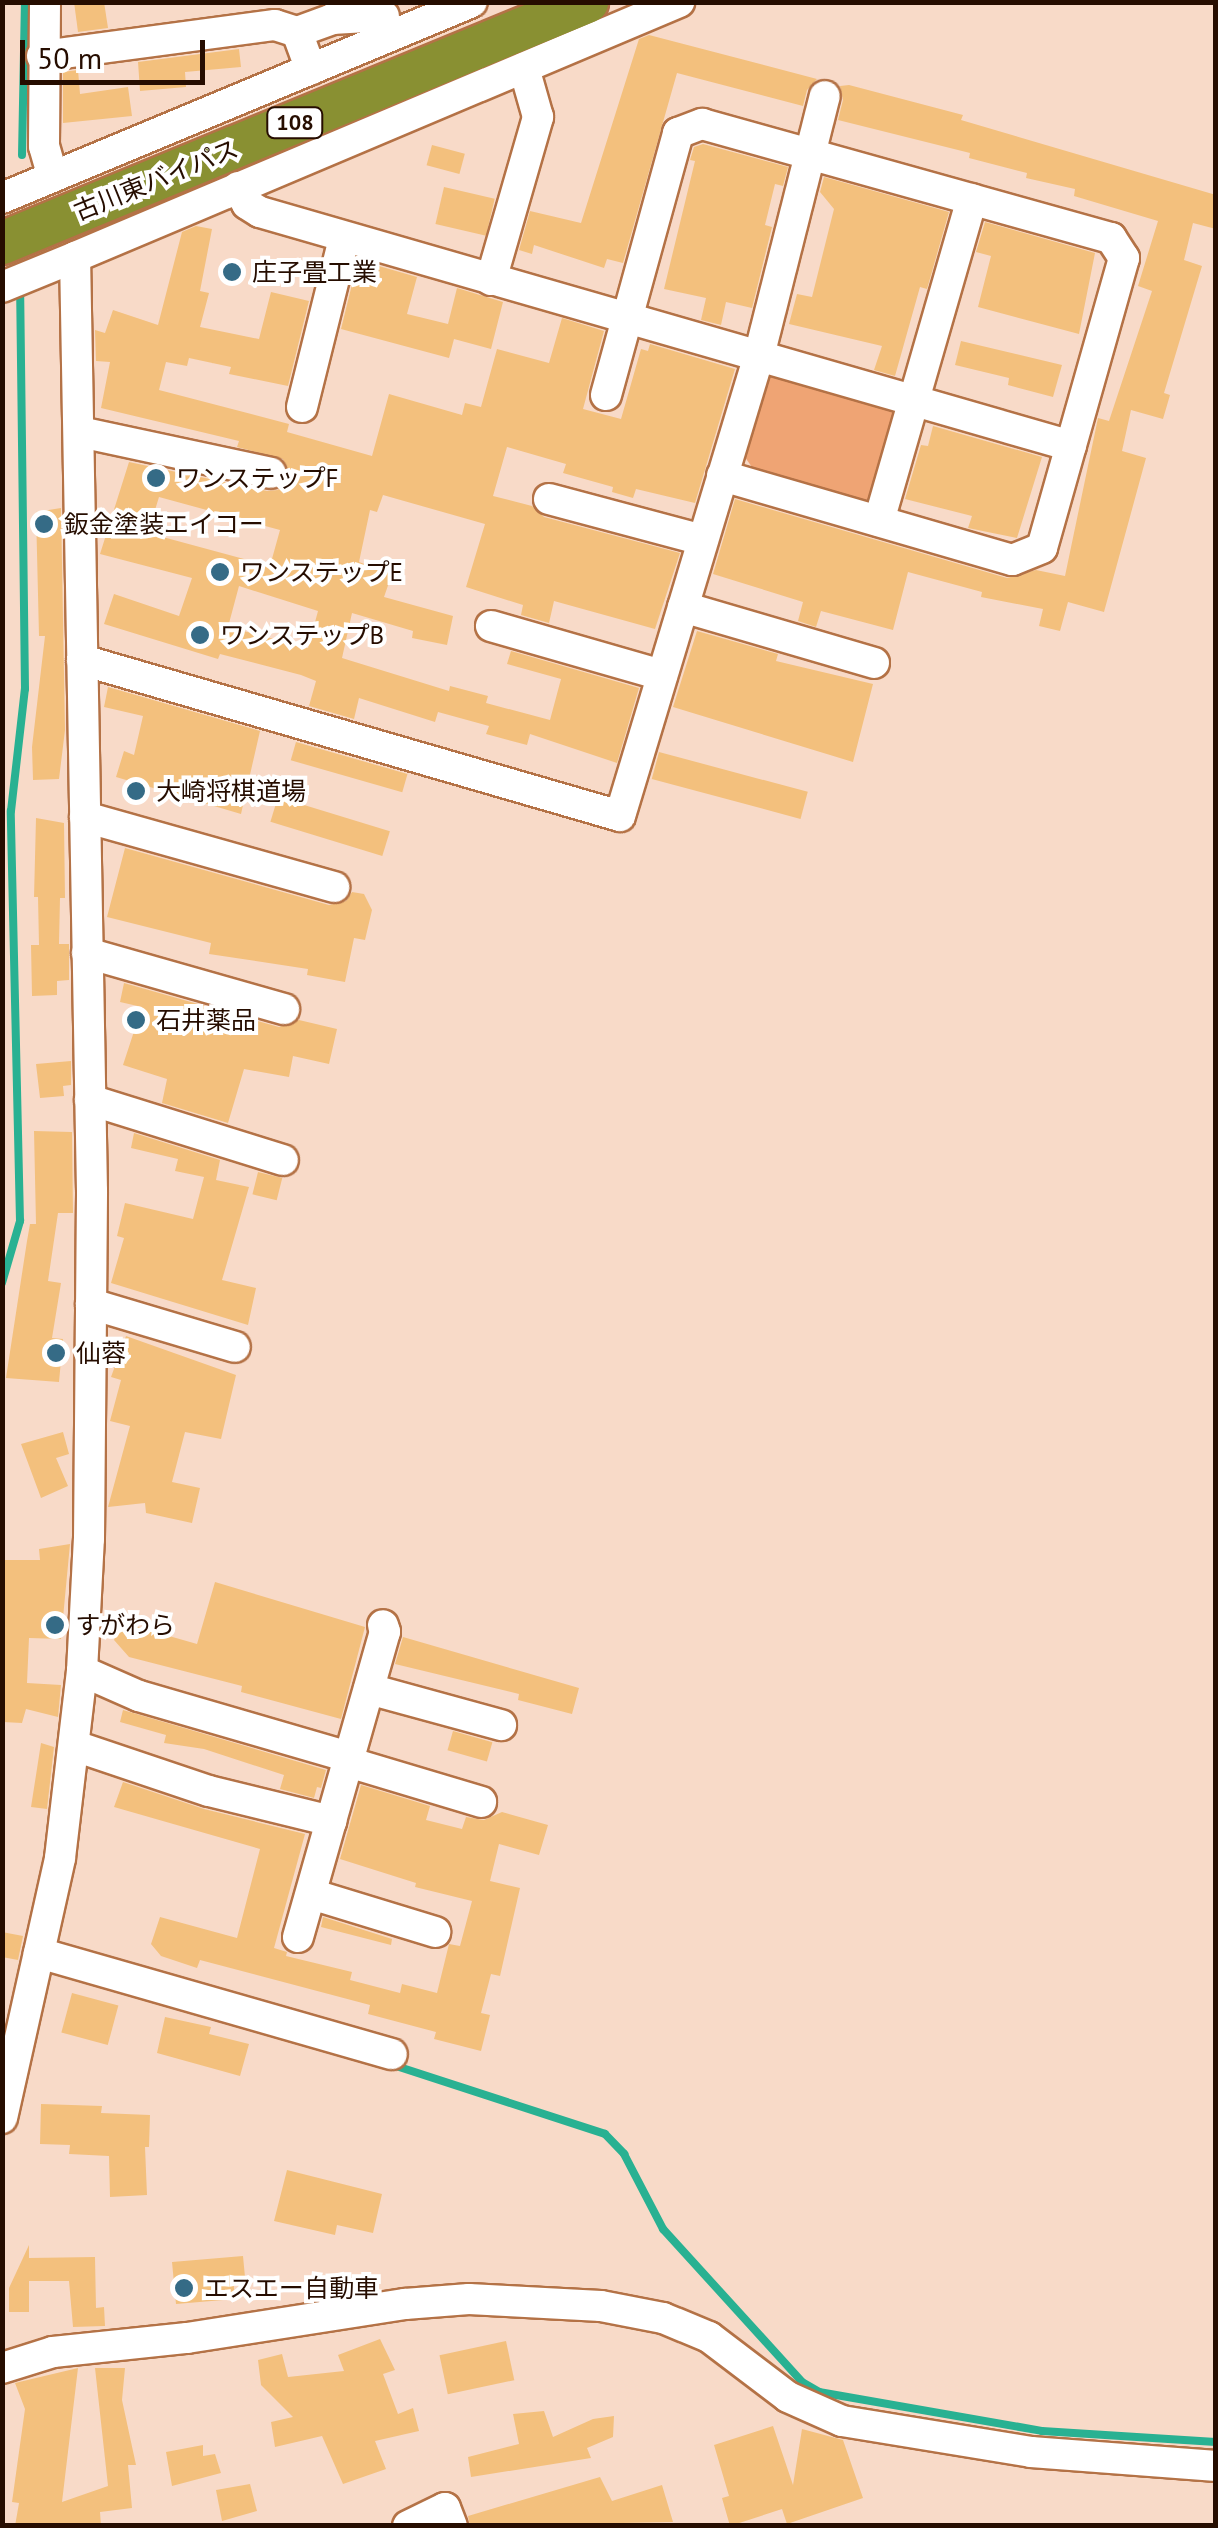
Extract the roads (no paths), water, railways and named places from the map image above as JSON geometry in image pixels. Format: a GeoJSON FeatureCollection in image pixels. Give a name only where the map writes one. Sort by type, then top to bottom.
{"type":"FeatureCollection","features":[{"type":"Feature","properties":{"kind":"highway","name":"古川東バイパス"},"geometry":{"type":"LineString","coordinates":[[2,243],[586,2]]}},
{"type":"Feature","properties":{"kind":"street"},"geometry":{"type":"LineString","coordinates":[[45,2],[44,146],[53,177]]}},
{"type":"Feature","properties":{"kind":"street"},"geometry":{"type":"LineString","coordinates":[[2,198],[472,2]]}},
{"type":"Feature","properties":{"kind":"street"},"geometry":{"type":"LineString","coordinates":[[2,287],[679,2]]}},
{"type":"Feature","properties":{"kind":"street"},"geometry":{"type":"LineString","coordinates":[[42,56],[274,25],[296,32],[332,19],[384,16]]}},
{"type":"Feature","properties":{"kind":"street"},"geometry":{"type":"LineString","coordinates":[[296,32],[311,70]]}},
{"type":"Feature","properties":{"kind":"street"},"geometry":{"type":"LineString","coordinates":[[491,280],[538,117],[524,68]]}},
{"type":"Feature","properties":{"kind":"street"},"geometry":{"type":"LineString","coordinates":[[82,660],[620,816],[759,356],[825,96]]}},
{"type":"Feature","properties":{"kind":"street"},"geometry":{"type":"LineString","coordinates":[[606,395],[678,133],[702,124],[1111,238],[1124,258],[1042,548],[1012,560],[722,476]]}},
{"type":"Feature","properties":{"kind":"street"},"geometry":{"type":"LineString","coordinates":[[238,186],[246,204],[260,212],[1071,446]]}},
{"type":"Feature","properties":{"kind":"street"},"geometry":{"type":"LineString","coordinates":[[878,521],[972,199]]}},
{"type":"Feature","properties":{"kind":"street"},"geometry":{"type":"LineString","coordinates":[[302,407],[344,238]]}},
{"type":"Feature","properties":{"kind":"street"},"geometry":{"type":"LineString","coordinates":[[2,2118],[60,1858],[75,1746],[90,1539],[90,1100],[74,257]]}},
{"type":"Feature","properties":{"kind":"street"},"geometry":{"type":"LineString","coordinates":[[80,432],[271,473]]}},
{"type":"Feature","properties":{"kind":"street"},"geometry":{"type":"LineString","coordinates":[[549,499],[703,540]]}},
{"type":"Feature","properties":{"kind":"street"},"geometry":{"type":"LineString","coordinates":[[683,607],[874,663]]}},
{"type":"Feature","properties":{"kind":"street"},"geometry":{"type":"LineString","coordinates":[[491,626],[662,675]]}},
{"type":"Feature","properties":{"kind":"street"},"geometry":{"type":"LineString","coordinates":[[84,818],[334,887]]}},
{"type":"Feature","properties":{"kind":"street"},"geometry":{"type":"LineString","coordinates":[[87,953],[284,1008]]}},
{"type":"Feature","properties":{"kind":"street"},"geometry":{"type":"LineString","coordinates":[[90,1100],[283,1160]]}},
{"type":"Feature","properties":{"kind":"street"},"geometry":{"type":"LineString","coordinates":[[92,1304],[235,1347]]}},
{"type":"Feature","properties":{"kind":"street"},"geometry":{"type":"LineString","coordinates":[[298,1937],[383,1624]]}},
{"type":"Feature","properties":{"kind":"street"},"geometry":{"type":"LineString","coordinates":[[82,1671],[139,1696],[481,1802]]}},
{"type":"Feature","properties":{"kind":"street"},"geometry":{"type":"LineString","coordinates":[[368,1689],[501,1725]]}},
{"type":"Feature","properties":{"kind":"street"},"geometry":{"type":"LineString","coordinates":[[75,1746],[210,1791],[331,1821]]}},
{"type":"Feature","properties":{"kind":"street"},"geometry":{"type":"LineString","coordinates":[[310,1894],[435,1932]]}},
{"type":"Feature","properties":{"kind":"street"},"geometry":{"type":"LineString","coordinates":[[39,1952],[392,2054]]}},
{"type":"Feature","properties":{"kind":"street"},"geometry":{"type":"LineString","coordinates":[[2,2368],[53,2352],[186,2338],[405,2304],[469,2299],[601,2306],[663,2318],[709,2337],[788,2397],[842,2421],[1030,2452],[1216,2466]]}},
{"type":"Feature","properties":{"kind":"street"},"geometry":{"type":"LineString","coordinates":[[408,2526],[445,2508],[452,2526]]}},
{"type":"Feature","properties":{"kind":"waterway"},"geometry":{"type":"LineString","coordinates":[[22,155],[25,2]]}},
{"type":"Feature","properties":{"kind":"waterway"},"geometry":{"type":"LineString","coordinates":[[2,1283],[20,1221],[11,811],[25,689],[20,294]]}},
{"type":"Feature","properties":{"kind":"waterway"},"geometry":{"type":"LineString","coordinates":[[390,2064],[605,2134],[624,2154],[663,2229],[802,2382],[819,2392],[1042,2431],[1216,2442]]}},
{"type":"Feature","properties":{"kind":"place","name":"庄子畳工業"},"geometry":{"type":"Point","coordinates":[232,272]}},
{"type":"Feature","properties":{"kind":"place","name":"ワンステップF"},"geometry":{"type":"Point","coordinates":[156,478]}},
{"type":"Feature","properties":{"kind":"place","name":"鈑金塗装エイコー"},"geometry":{"type":"Point","coordinates":[44,524]}},
{"type":"Feature","properties":{"kind":"place","name":"ワンステップE"},"geometry":{"type":"Point","coordinates":[220,572]}},
{"type":"Feature","properties":{"kind":"place","name":"ワンステップB"},"geometry":{"type":"Point","coordinates":[200,635]}},
{"type":"Feature","properties":{"kind":"place","name":"大崎将棋道場"},"geometry":{"type":"Point","coordinates":[136,791]}},
{"type":"Feature","properties":{"kind":"place","name":"石井薬品"},"geometry":{"type":"Point","coordinates":[136,1020]}},
{"type":"Feature","properties":{"kind":"place","name":"仙蓉"},"geometry":{"type":"Point","coordinates":[56,1353]}},
{"type":"Feature","properties":{"kind":"place","name":"すがわら"},"geometry":{"type":"Point","coordinates":[55,1625]}},
{"type":"Feature","properties":{"kind":"place","name":"エスエー自動車"},"geometry":{"type":"Point","coordinates":[184,2288]}}]}
